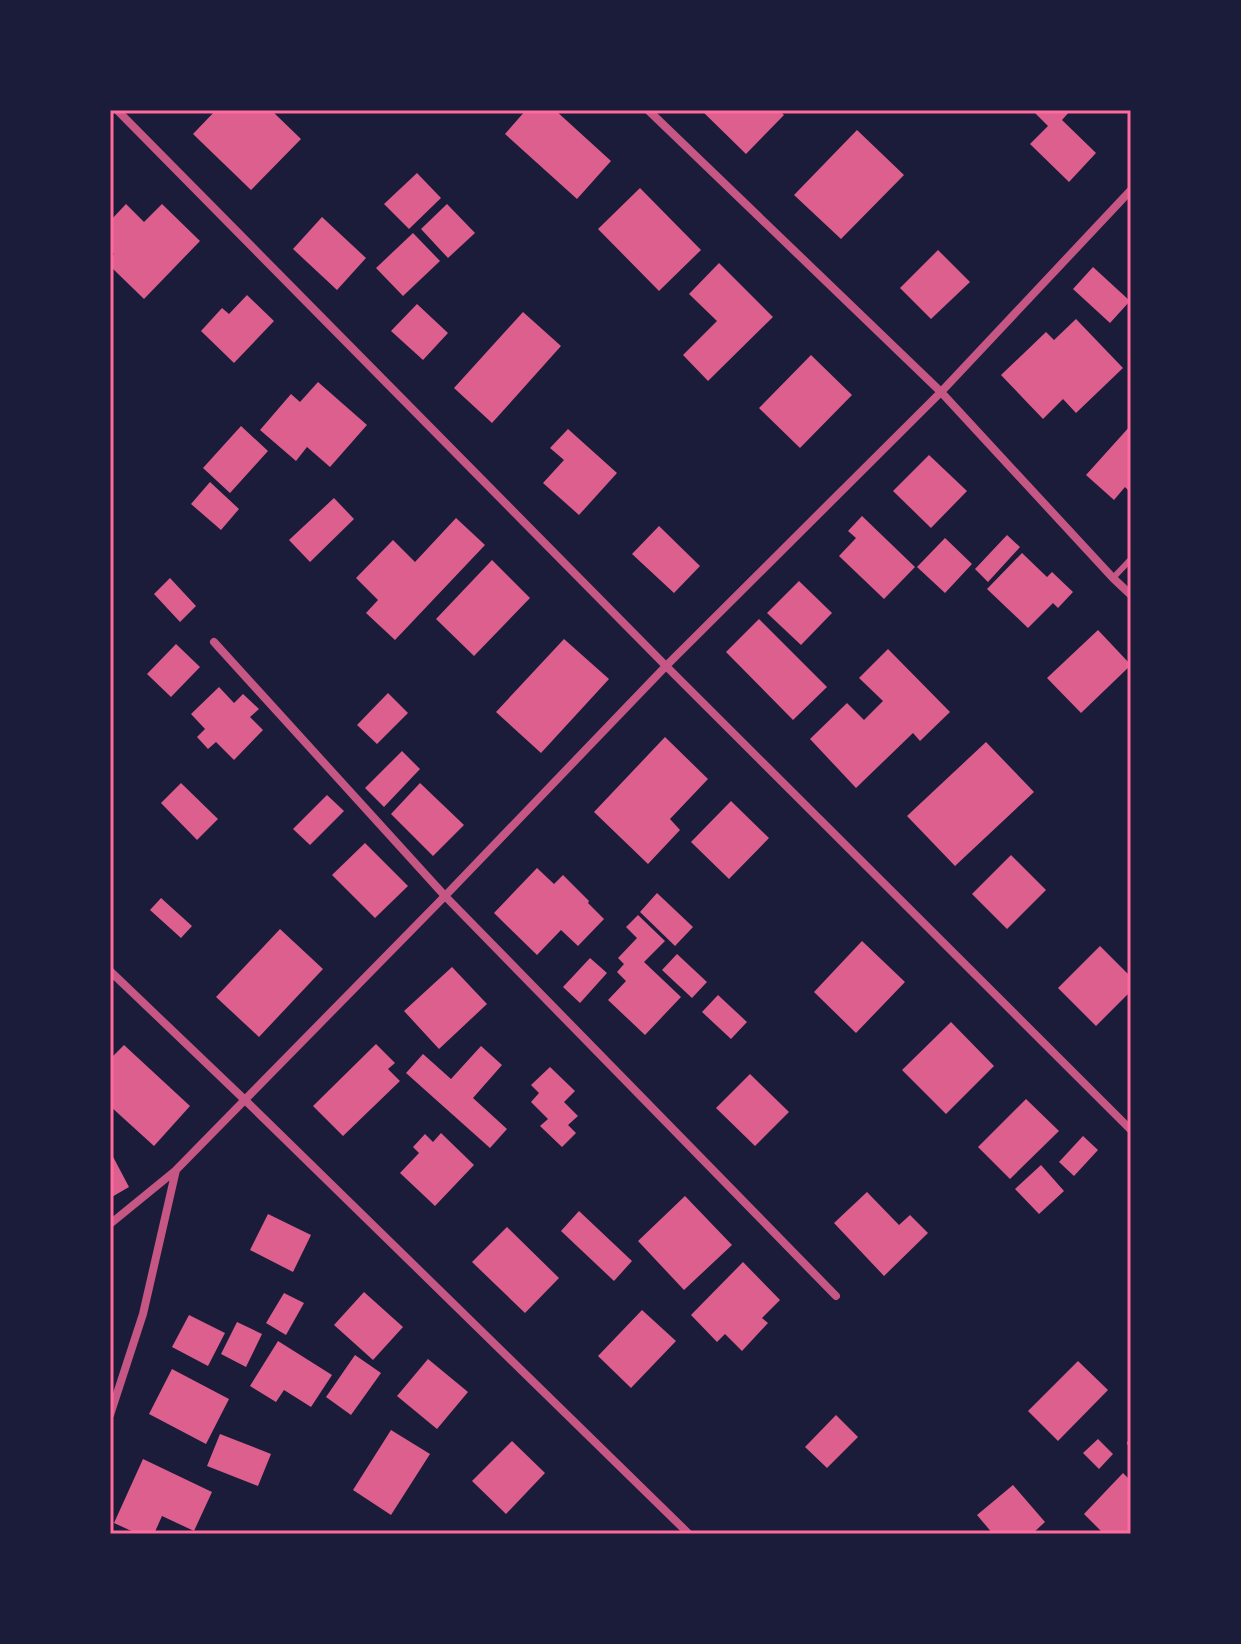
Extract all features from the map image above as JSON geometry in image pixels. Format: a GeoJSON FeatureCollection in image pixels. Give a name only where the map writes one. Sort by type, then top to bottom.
{"type":"FeatureCollection","features":[{"type":"Feature","properties":{"kind":"street"},"geometry":{"type":"LineString","coordinates":[[117,110],[666,666],[1131,1130]]}},
{"type":"Feature","properties":{"kind":"street"},"geometry":{"type":"LineString","coordinates":[[648,110],[941,392],[1131,595]]}},
{"type":"Feature","properties":{"kind":"street"},"geometry":{"type":"LineString","coordinates":[[110,1224],[176,1170],[246,1101],[666,666],[941,392],[1131,190]]}},
{"type":"Feature","properties":{"kind":"street"},"geometry":{"type":"LineString","coordinates":[[214,642],[445,896],[836,1296]]}},
{"type":"Feature","properties":{"kind":"street"},"geometry":{"type":"LineString","coordinates":[[110,971],[689,1534]]}},
{"type":"Feature","properties":{"kind":"street"},"geometry":{"type":"LineString","coordinates":[[110,1415],[143,1314],[176,1170]]}},
{"type":"Feature","properties":{"kind":"lane"},"geometry":{"type":"LineString","coordinates":[[1113,578],[1131,559]]}},
{"type":"Feature","properties":{"kind":"building"},"geometry":{"type":"Polygon","coordinates":[[[216,110],[271,110],[301,139],[251,190],[193,134],[216,110]]]}},
{"type":"Feature","properties":{"kind":"building"},"geometry":{"type":"Polygon","coordinates":[[[526,110],[555,110],[611,161],[577,199],[505,134],[526,110]]]}},
{"type":"Feature","properties":{"kind":"building"},"geometry":{"type":"Polygon","coordinates":[[[701,110],[779,110],[784,115],[746,154],[701,110]]]}},
{"type":"Feature","properties":{"kind":"building"},"geometry":{"type":"Polygon","coordinates":[[[1032,110],[1071,110],[1062,120],[1096,153],[1069,182],[1030,144],[1048,126],[1032,110]]]}},
{"type":"Feature","properties":{"kind":"building"},"geometry":{"type":"Polygon","coordinates":[[[857,130],[904,175],[841,239],[794,195],[857,130]]]}},
{"type":"Feature","properties":{"kind":"building"},"geometry":{"type":"Polygon","coordinates":[[[417,173],[441,198],[409,229],[384,204],[417,173]]]}},
{"type":"Feature","properties":{"kind":"building"},"geometry":{"type":"Polygon","coordinates":[[[640,188],[701,250],[659,291],[598,229],[640,188]]]}},
{"type":"Feature","properties":{"kind":"building"},"geometry":{"type":"Polygon","coordinates":[[[126,204],[144,222],[162,204],[200,241],[144,299],[110,266],[110,258],[114,254],[110,250],[110,221],[126,204]]]}},
{"type":"Feature","properties":{"kind":"building"},"geometry":{"type":"Polygon","coordinates":[[[447,204],[475,233],[448,258],[421,229],[447,204]]]}},
{"type":"Feature","properties":{"kind":"building"},"geometry":{"type":"Polygon","coordinates":[[[322,217],[366,258],[337,290],[293,249],[322,217]]]}},
{"type":"Feature","properties":{"kind":"building"},"geometry":{"type":"Polygon","coordinates":[[[413,233],[440,261],[403,296],[376,268],[413,233]]]}},
{"type":"Feature","properties":{"kind":"building"},"geometry":{"type":"Polygon","coordinates":[[[938,250],[970,282],[931,319],[900,288],[938,250]]]}},
{"type":"Feature","properties":{"kind":"building"},"geometry":{"type":"Polygon","coordinates":[[[719,263],[773,317],[708,381],[683,355],[717,321],[689,294],[719,263]]]}},
{"type":"Feature","properties":{"kind":"building"},"geometry":{"type":"Polygon","coordinates":[[[1093,267],[1130,301],[1110,323],[1073,289],[1093,267]]]}},
{"type":"Feature","properties":{"kind":"building"},"geometry":{"type":"Polygon","coordinates":[[[247,295],[274,321],[234,363],[201,331],[222,308],[229,314],[247,295]]]}},
{"type":"Feature","properties":{"kind":"building"},"geometry":{"type":"Polygon","coordinates":[[[417,304],[448,333],[423,360],[391,331],[417,304]]]}},
{"type":"Feature","properties":{"kind":"building"},"geometry":{"type":"Polygon","coordinates":[[[523,312],[561,346],[492,423],[454,388],[523,312]]]}},
{"type":"Feature","properties":{"kind":"building"},"geometry":{"type":"Polygon","coordinates":[[[1076,319],[1123,368],[1076,413],[1063,399],[1043,419],[1001,375],[1046,332],[1054,340],[1076,319]]]}},
{"type":"Feature","properties":{"kind":"building"},"geometry":{"type":"Polygon","coordinates":[[[811,355],[852,395],[800,448],[759,408],[811,355]]]}},
{"type":"Feature","properties":{"kind":"building"},"geometry":{"type":"Polygon","coordinates":[[[318,382],[367,425],[330,467],[307,447],[296,461],[260,430],[291,394],[300,402],[318,382]]]}},
{"type":"Feature","properties":{"kind":"building"},"geometry":{"type":"Polygon","coordinates":[[[1131,425],[1131,493],[1125,487],[1114,500],[1086,475],[1131,425]]]}},
{"type":"Feature","properties":{"kind":"building"},"geometry":{"type":"Polygon","coordinates":[[[241,426],[268,451],[230,493],[203,468],[241,426]]]}},
{"type":"Feature","properties":{"kind":"building"},"geometry":{"type":"Polygon","coordinates":[[[568,429],[617,473],[579,515],[543,483],[564,460],[550,448],[568,429]]]}},
{"type":"Feature","properties":{"kind":"building"},"geometry":{"type":"Polygon","coordinates":[[[929,455],[967,491],[931,528],[893,491],[929,455]]]}},
{"type":"Feature","properties":{"kind":"building"},"geometry":{"type":"Polygon","coordinates":[[[210,482],[239,509],[221,530],[191,504],[210,482]]]}},
{"type":"Feature","properties":{"kind":"building"},"geometry":{"type":"Polygon","coordinates":[[[334,498],[354,519],[310,562],[289,540],[334,498]]]}},
{"type":"Feature","properties":{"kind":"building"},"geometry":{"type":"Polygon","coordinates":[[[862,516],[915,567],[884,599],[839,556],[856,538],[848,531],[862,516]]]}},
{"type":"Feature","properties":{"kind":"building"},"geometry":{"type":"Polygon","coordinates":[[[456,518],[485,545],[395,640],[366,613],[378,600],[356,578],[393,540],[415,562],[456,518]]]}},
{"type":"Feature","properties":{"kind":"building"},"geometry":{"type":"Polygon","coordinates":[[[659,526],[700,566],[674,593],[632,554],[659,526]]]}},
{"type":"Feature","properties":{"kind":"building"},"geometry":{"type":"Polygon","coordinates":[[[1007,535],[1020,547],[988,582],[975,569],[1007,535]]]}},
{"type":"Feature","properties":{"kind":"building"},"geometry":{"type":"Polygon","coordinates":[[[945,538],[972,564],[945,593],[917,567],[945,538]]]}},
{"type":"Feature","properties":{"kind":"building"},"geometry":{"type":"Polygon","coordinates":[[[1022,553],[1047,577],[1052,572],[1073,592],[1058,608],[1053,603],[1028,628],[987,589],[1022,553]]]}},
{"type":"Feature","properties":{"kind":"building"},"geometry":{"type":"Polygon","coordinates":[[[492,560],[530,598],[474,656],[436,619],[492,560]]]}},
{"type":"Feature","properties":{"kind":"building"},"geometry":{"type":"Polygon","coordinates":[[[170,578],[196,606],[180,622],[154,594],[170,578]]]}},
{"type":"Feature","properties":{"kind":"building"},"geometry":{"type":"Polygon","coordinates":[[[799,581],[832,613],[801,645],[767,613],[799,581]]]}},
{"type":"Feature","properties":{"kind":"building"},"geometry":{"type":"Polygon","coordinates":[[[759,619],[827,687],[793,720],[726,652],[759,619]]]}},
{"type":"Feature","properties":{"kind":"building"},"geometry":{"type":"Polygon","coordinates":[[[1098,630],[1131,665],[1081,713],[1047,678],[1098,630]]]}},
{"type":"Feature","properties":{"kind":"building"},"geometry":{"type":"Polygon","coordinates":[[[564,639],[609,679],[541,753],[496,712],[564,639]]]}},
{"type":"Feature","properties":{"kind":"building"},"geometry":{"type":"Polygon","coordinates":[[[176,644],[200,667],[171,697],[147,674],[176,644]]]}},
{"type":"Feature","properties":{"kind":"building"},"geometry":{"type":"Polygon","coordinates":[[[888,649],[950,712],[920,741],[913,733],[856,788],[810,739],[847,703],[864,720],[883,701],[859,678],[888,649]]]}},
{"type":"Feature","properties":{"kind":"building"},"geometry":{"type":"Polygon","coordinates":[[[219,687],[234,703],[243,694],[259,709],[250,717],[263,730],[234,760],[216,742],[208,749],[197,737],[205,729],[191,714],[219,687]]]}},
{"type":"Feature","properties":{"kind":"building"},"geometry":{"type":"Polygon","coordinates":[[[388,693],[408,713],[377,744],[357,725],[388,693]]]}},
{"type":"Feature","properties":{"kind":"building"},"geometry":{"type":"Polygon","coordinates":[[[665,737],[708,779],[670,819],[680,830],[648,864],[594,812],[665,737]]]}},
{"type":"Feature","properties":{"kind":"building"},"geometry":{"type":"Polygon","coordinates":[[[986,742],[1034,792],[955,866],[907,816],[986,742]]]}},
{"type":"Feature","properties":{"kind":"building"},"geometry":{"type":"Polygon","coordinates":[[[402,751],[420,769],[384,807],[365,788],[402,751]]]}},
{"type":"Feature","properties":{"kind":"building"},"geometry":{"type":"Polygon","coordinates":[[[181,783],[218,819],[197,840],[161,803],[181,783]]]}},
{"type":"Feature","properties":{"kind":"building"},"geometry":{"type":"Polygon","coordinates":[[[420,783],[464,825],[433,856],[391,814],[420,783]]]}},
{"type":"Feature","properties":{"kind":"building"},"geometry":{"type":"Polygon","coordinates":[[[327,795],[344,811],[310,845],[293,829],[327,795]]]}},
{"type":"Feature","properties":{"kind":"building"},"geometry":{"type":"Polygon","coordinates":[[[731,801],[769,838],[729,879],[691,842],[731,801]]]}},
{"type":"Feature","properties":{"kind":"building"},"geometry":{"type":"Polygon","coordinates":[[[365,843],[408,886],[375,918],[332,875],[365,843]]]}},
{"type":"Feature","properties":{"kind":"building"},"geometry":{"type":"Polygon","coordinates":[[[1011,855],[1046,890],[1007,929],[972,894],[1011,855]]]}},
{"type":"Feature","properties":{"kind":"building"},"geometry":{"type":"Polygon","coordinates":[[[537,868],[554,884],[563,875],[604,919],[578,946],[561,930],[537,955],[494,913],[537,868]]]}},
{"type":"Feature","properties":{"kind":"building"},"geometry":{"type":"Polygon","coordinates":[[[657,893],[693,927],[675,946],[640,912],[657,893]]]}},
{"type":"Feature","properties":{"kind":"building"},"geometry":{"type":"Polygon","coordinates":[[[161,898],[192,926],[181,938],[150,910],[161,898]]]}},
{"type":"Feature","properties":{"kind":"building"},"geometry":{"type":"Polygon","coordinates":[[[638,915],[665,941],[644,962],[681,997],[645,1035],[608,1000],[626,981],[617,972],[624,964],[618,958],[637,938],[626,927],[638,915]]]}},
{"type":"Feature","properties":{"kind":"building"},"geometry":{"type":"Polygon","coordinates":[[[280,929],[323,969],[259,1037],[216,997],[280,929]]]}},
{"type":"Feature","properties":{"kind":"building"},"geometry":{"type":"Polygon","coordinates":[[[862,941],[905,982],[856,1033],[814,992],[862,941]]]}},
{"type":"Feature","properties":{"kind":"building"},"geometry":{"type":"Polygon","coordinates":[[[1100,946],[1131,977],[1131,991],[1096,1026],[1058,988],[1100,946]]]}},
{"type":"Feature","properties":{"kind":"building"},"geometry":{"type":"Polygon","coordinates":[[[677,954],[707,982],[692,998],[662,970],[677,954]]]}},
{"type":"Feature","properties":{"kind":"building"},"geometry":{"type":"Polygon","coordinates":[[[590,958],[607,973],[580,1003],[563,987],[590,958]]]}},
{"type":"Feature","properties":{"kind":"building"},"geometry":{"type":"Polygon","coordinates":[[[452,967],[487,1004],[439,1049],[404,1011],[452,967]]]}},
{"type":"Feature","properties":{"kind":"building"},"geometry":{"type":"Polygon","coordinates":[[[718,995],[747,1022],[731,1039],[702,1012],[718,995]]]}},
{"type":"Feature","properties":{"kind":"building"},"geometry":{"type":"Polygon","coordinates":[[[951,1022],[994,1066],[946,1114],[902,1070],[951,1022]]]}},
{"type":"Feature","properties":{"kind":"building"},"geometry":{"type":"Polygon","coordinates":[[[376,1044],[395,1063],[388,1069],[400,1081],[343,1136],[313,1106],[376,1044]]]}},
{"type":"Feature","properties":{"kind":"building"},"geometry":{"type":"Polygon","coordinates":[[[124,1045],[190,1106],[154,1146],[110,1106],[110,1059],[124,1045]]]}},
{"type":"Feature","properties":{"kind":"building"},"geometry":{"type":"Polygon","coordinates":[[[481,1046],[502,1065],[473,1098],[507,1129],[490,1148],[406,1073],[423,1054],[451,1079],[481,1046]]]}},
{"type":"Feature","properties":{"kind":"building"},"geometry":{"type":"Polygon","coordinates":[[[550,1067],[575,1091],[564,1102],[578,1116],[568,1125],[576,1133],[562,1147],[540,1126],[548,1119],[531,1102],[539,1093],[531,1085],[550,1067]]]}},
{"type":"Feature","properties":{"kind":"building"},"geometry":{"type":"Polygon","coordinates":[[[750,1074],[789,1112],[755,1146],[716,1108],[750,1074]]]}},
{"type":"Feature","properties":{"kind":"building"},"geometry":{"type":"Polygon","coordinates":[[[1026,1099],[1059,1131],[1010,1179],[978,1147],[1026,1099]]]}},
{"type":"Feature","properties":{"kind":"building"},"geometry":{"type":"Polygon","coordinates":[[[441,1133],[474,1165],[435,1206],[400,1173],[419,1153],[413,1147],[425,1134],[433,1142],[441,1133]]]}},
{"type":"Feature","properties":{"kind":"building"},"geometry":{"type":"Polygon","coordinates":[[[1083,1136],[1098,1150],[1074,1176],[1059,1162],[1083,1136]]]}},
{"type":"Feature","properties":{"kind":"building"},"geometry":{"type":"Polygon","coordinates":[[[110,1151],[129,1187],[110,1198],[110,1151]]]}},
{"type":"Feature","properties":{"kind":"building"},"geometry":{"type":"Polygon","coordinates":[[[1041,1165],[1064,1191],[1039,1214],[1015,1189],[1041,1165]]]}},
{"type":"Feature","properties":{"kind":"building"},"geometry":{"type":"Polygon","coordinates":[[[867,1192],[899,1225],[910,1215],[928,1233],[884,1276],[834,1223],[867,1192]]]}},
{"type":"Feature","properties":{"kind":"building"},"geometry":{"type":"Polygon","coordinates":[[[685,1196],[732,1245],[684,1290],[638,1241],[685,1196]]]}},
{"type":"Feature","properties":{"kind":"building"},"geometry":{"type":"Polygon","coordinates":[[[579,1211],[632,1261],[614,1281],[561,1231],[579,1211]]]}},
{"type":"Feature","properties":{"kind":"building"},"geometry":{"type":"Polygon","coordinates":[[[268,1214],[311,1235],[293,1272],[250,1250],[268,1214]]]}},
{"type":"Feature","properties":{"kind":"building"},"geometry":{"type":"Polygon","coordinates":[[[507,1227],[559,1278],[525,1313],[472,1262],[507,1227]]]}},
{"type":"Feature","properties":{"kind":"building"},"geometry":{"type":"Polygon","coordinates":[[[743,1262],[780,1300],[762,1318],[768,1323],[742,1351],[725,1334],[717,1342],[691,1315],[743,1262]]]}},
{"type":"Feature","properties":{"kind":"building"},"geometry":{"type":"Polygon","coordinates":[[[364,1292],[403,1327],[373,1360],[334,1325],[364,1292]]]}},
{"type":"Feature","properties":{"kind":"building"},"geometry":{"type":"Polygon","coordinates":[[[284,1293],[304,1303],[286,1335],[266,1323],[284,1293]]]}},
{"type":"Feature","properties":{"kind":"building"},"geometry":{"type":"Polygon","coordinates":[[[642,1310],[676,1341],[631,1388],[598,1356],[642,1310]]]}},
{"type":"Feature","properties":{"kind":"building"},"geometry":{"type":"Polygon","coordinates":[[[189,1315],[225,1333],[208,1366],[172,1347],[189,1315]]]}},
{"type":"Feature","properties":{"kind":"building"},"geometry":{"type":"Polygon","coordinates":[[[237,1322],[262,1334],[246,1367],[221,1354],[237,1322]]]}},
{"type":"Feature","properties":{"kind":"building"},"geometry":{"type":"Polygon","coordinates":[[[278,1341],[332,1375],[311,1407],[284,1390],[276,1402],[250,1386],[278,1341]]]}},
{"type":"Feature","properties":{"kind":"building"},"geometry":{"type":"Polygon","coordinates":[[[355,1355],[381,1373],[351,1415],[326,1397],[355,1355]]]}},
{"type":"Feature","properties":{"kind":"building"},"geometry":{"type":"Polygon","coordinates":[[[428,1359],[468,1392],[437,1429],[397,1396],[428,1359]]]}},
{"type":"Feature","properties":{"kind":"building"},"geometry":{"type":"Polygon","coordinates":[[[1078,1361],[1108,1390],[1058,1441],[1028,1411],[1078,1361]]]}},
{"type":"Feature","properties":{"kind":"building"},"geometry":{"type":"Polygon","coordinates":[[[172,1369],[229,1399],[206,1444],[149,1414],[172,1369]]]}},
{"type":"Feature","properties":{"kind":"building"},"geometry":{"type":"Polygon","coordinates":[[[836,1415],[858,1437],[827,1468],[805,1447],[836,1415]]]}},
{"type":"Feature","properties":{"kind":"building"},"geometry":{"type":"Polygon","coordinates":[[[391,1430],[430,1454],[391,1515],[353,1490],[391,1430]]]}},
{"type":"Feature","properties":{"kind":"building"},"geometry":{"type":"Polygon","coordinates":[[[220,1434],[271,1454],[258,1486],[207,1466],[220,1434]]]}},
{"type":"Feature","properties":{"kind":"building"},"geometry":{"type":"Polygon","coordinates":[[[1098,1439],[1113,1454],[1099,1469],[1083,1453],[1098,1439]]]}},
{"type":"Feature","properties":{"kind":"building"},"geometry":{"type":"Polygon","coordinates":[[[512,1441],[545,1473],[506,1514],[472,1481],[512,1441]]]}},
{"type":"Feature","properties":{"kind":"building"},"geometry":{"type":"Polygon","coordinates":[[[143,1459],[212,1492],[194,1531],[162,1516],[154,1534],[138,1534],[114,1523],[143,1459]]]}},
{"type":"Feature","properties":{"kind":"building"},"geometry":{"type":"Polygon","coordinates":[[[1123,1473],[1131,1481],[1131,1534],[1104,1534],[1084,1514],[1123,1473]]]}},
{"type":"Feature","properties":{"kind":"building"},"geometry":{"type":"Polygon","coordinates":[[[1013,1485],[1045,1522],[1032,1534],[993,1534],[977,1515],[1013,1485]]]}}]}
